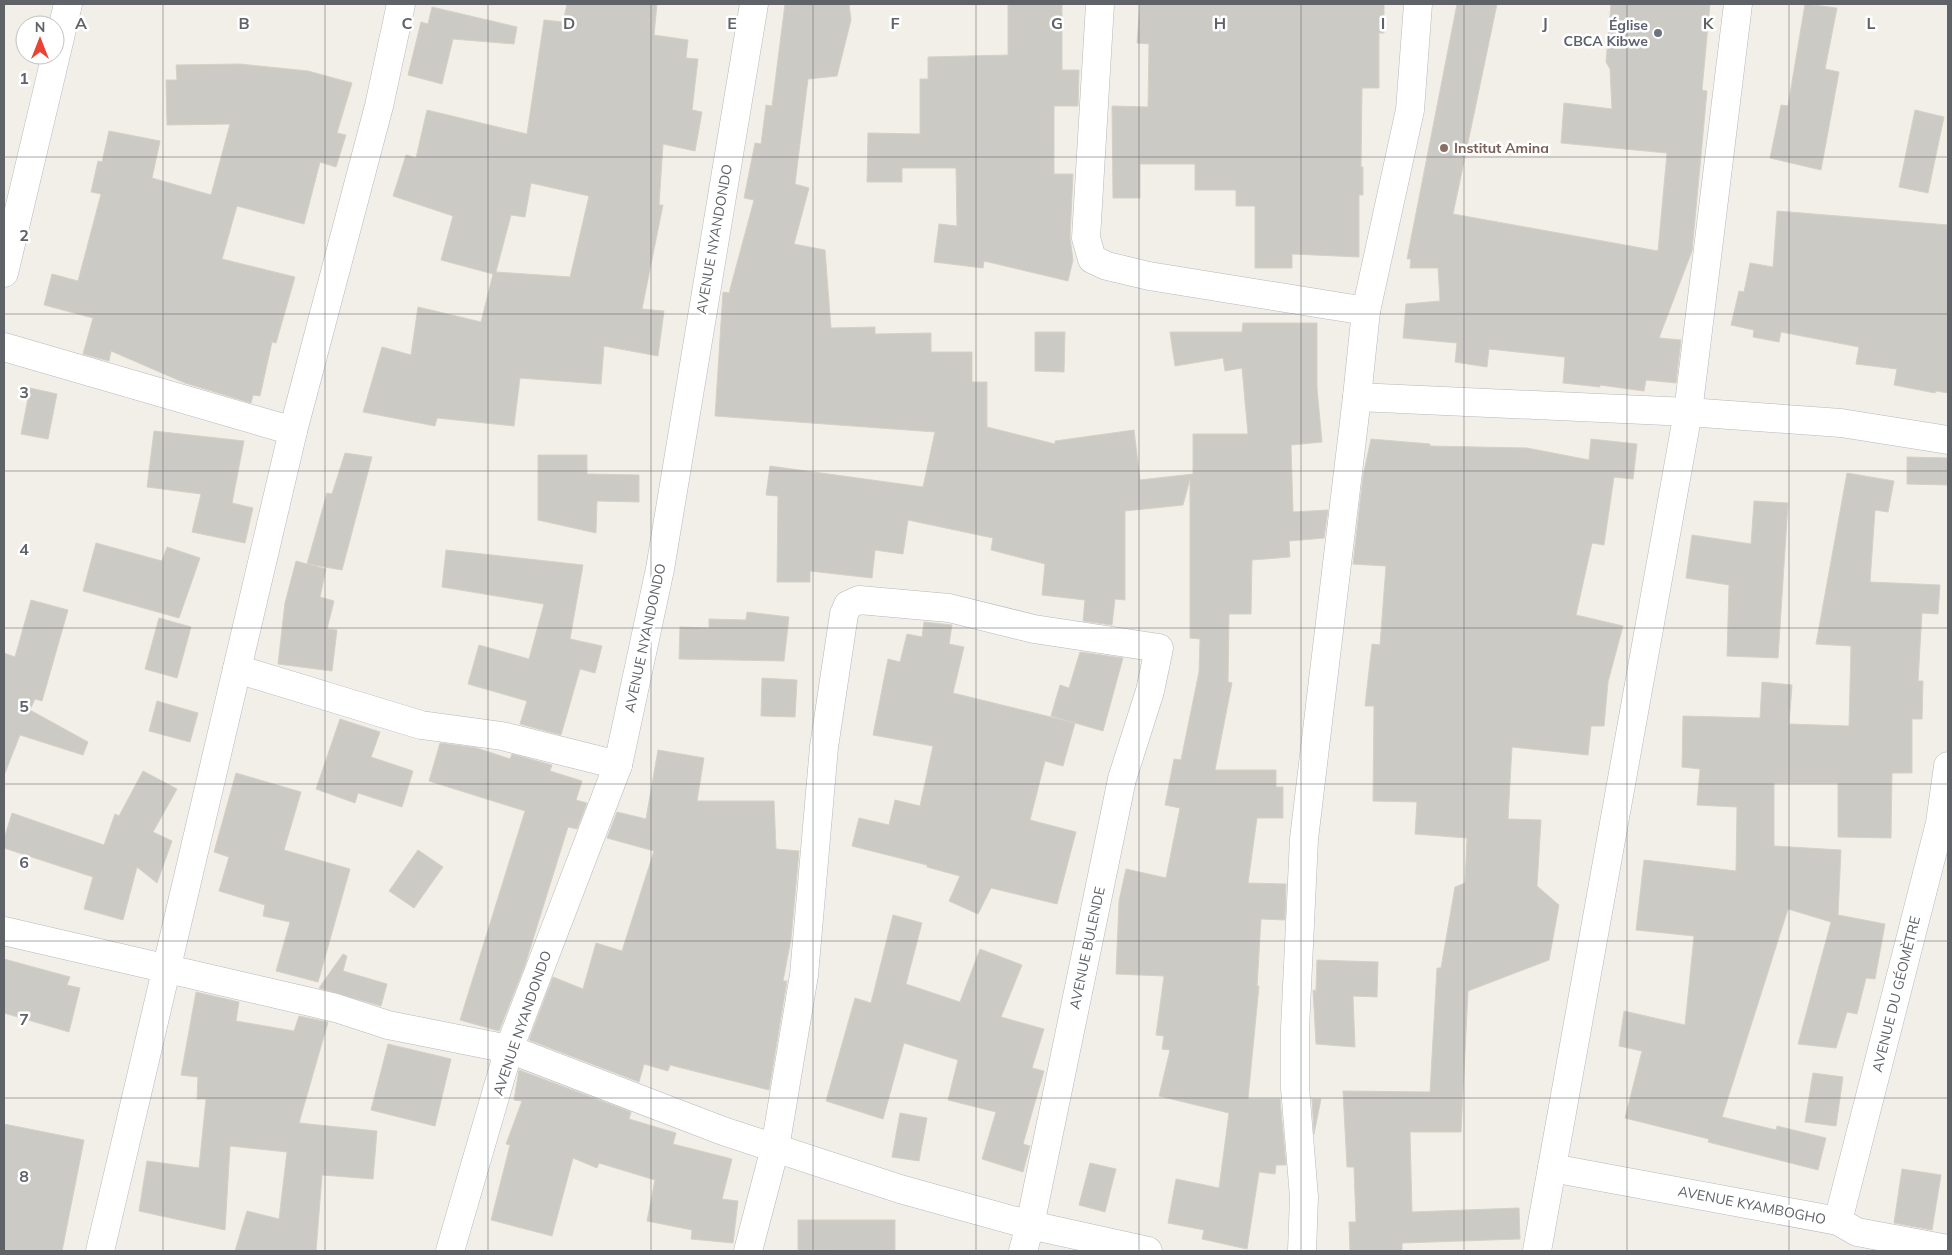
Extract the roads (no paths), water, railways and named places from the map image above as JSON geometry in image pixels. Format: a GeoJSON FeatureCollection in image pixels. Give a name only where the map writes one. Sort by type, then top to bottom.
{"type":"FeatureCollection","features":[{"type":"Feature","properties":{"kind":"street"},"geometry":{"type":"LineString","coordinates":[[4,273],[68,4]]}},
{"type":"Feature","properties":{"kind":"street"},"geometry":{"type":"LineString","coordinates":[[100,1251],[293,431],[378,106],[401,4]]}},
{"type":"Feature","properties":{"kind":"street","name":"AVENUE NYANDONDO"},"geometry":{"type":"LineString","coordinates":[[450,1251],[509,1049],[618,766],[660,569],[687,397],[754,4]]}},
{"type":"Feature","properties":{"kind":"street"},"geometry":{"type":"LineString","coordinates":[[1100,4],[1086,238],[1092,259],[1107,266],[1149,276],[1366,311]]}},
{"type":"Feature","properties":{"kind":"street"},"geometry":{"type":"LineString","coordinates":[[1302,1251],[1304,1197],[1295,1088],[1295,1029],[1304,839],[1366,311],[1410,110],[1418,4]]}},
{"type":"Feature","properties":{"kind":"street"},"geometry":{"type":"LineString","coordinates":[[1537,1251],[1688,412],[1738,4]]}},
{"type":"Feature","properties":{"kind":"street"},"geometry":{"type":"LineString","coordinates":[[4,347],[293,431]]}},
{"type":"Feature","properties":{"kind":"street"},"geometry":{"type":"LineString","coordinates":[[1357,397],[1688,412],[1841,423],[1948,440]]}},
{"type":"Feature","properties":{"kind":"street","name":"AVENUE BULENDE"},"geometry":{"type":"LineString","coordinates":[[775,1148],[804,975],[824,746],[844,614],[848,605],[859,600],[949,608],[1034,628],[1159,648],[1150,691],[1122,779],[1030,1226],[1023,1251]]}},
{"type":"Feature","properties":{"kind":"street"},"geometry":{"type":"LineString","coordinates":[[236,669],[422,725],[502,736],[618,766]]}},
{"type":"Feature","properties":{"kind":"street","name":"AVENUE DU GÉOMÈTRE"},"geometry":{"type":"LineString","coordinates":[[1850,1235],[1940,823],[1948,766]]}},
{"type":"Feature","properties":{"kind":"street"},"geometry":{"type":"LineString","coordinates":[[4,931],[166,967],[336,1008],[388,1024],[509,1049],[775,1148],[900,1189],[1030,1226],[1148,1251]]}},
{"type":"Feature","properties":{"kind":"street"},"geometry":{"type":"LineString","coordinates":[[748,1251],[775,1148]]}},
{"type":"Feature","properties":{"kind":"street","name":"AVENUE KYAMBOGHO"},"geometry":{"type":"LineString","coordinates":[[1552,1168],[1850,1235],[1948,1249]]}},
{"type":"Feature","properties":{"kind":"place","name":"Église CBCA Kibwe"},"geometry":{"type":"Point","coordinates":[1658,33]}},
{"type":"Feature","properties":{"kind":"place","name":"Institut Amina"},"geometry":{"type":"Point","coordinates":[1444,148]}}]}
